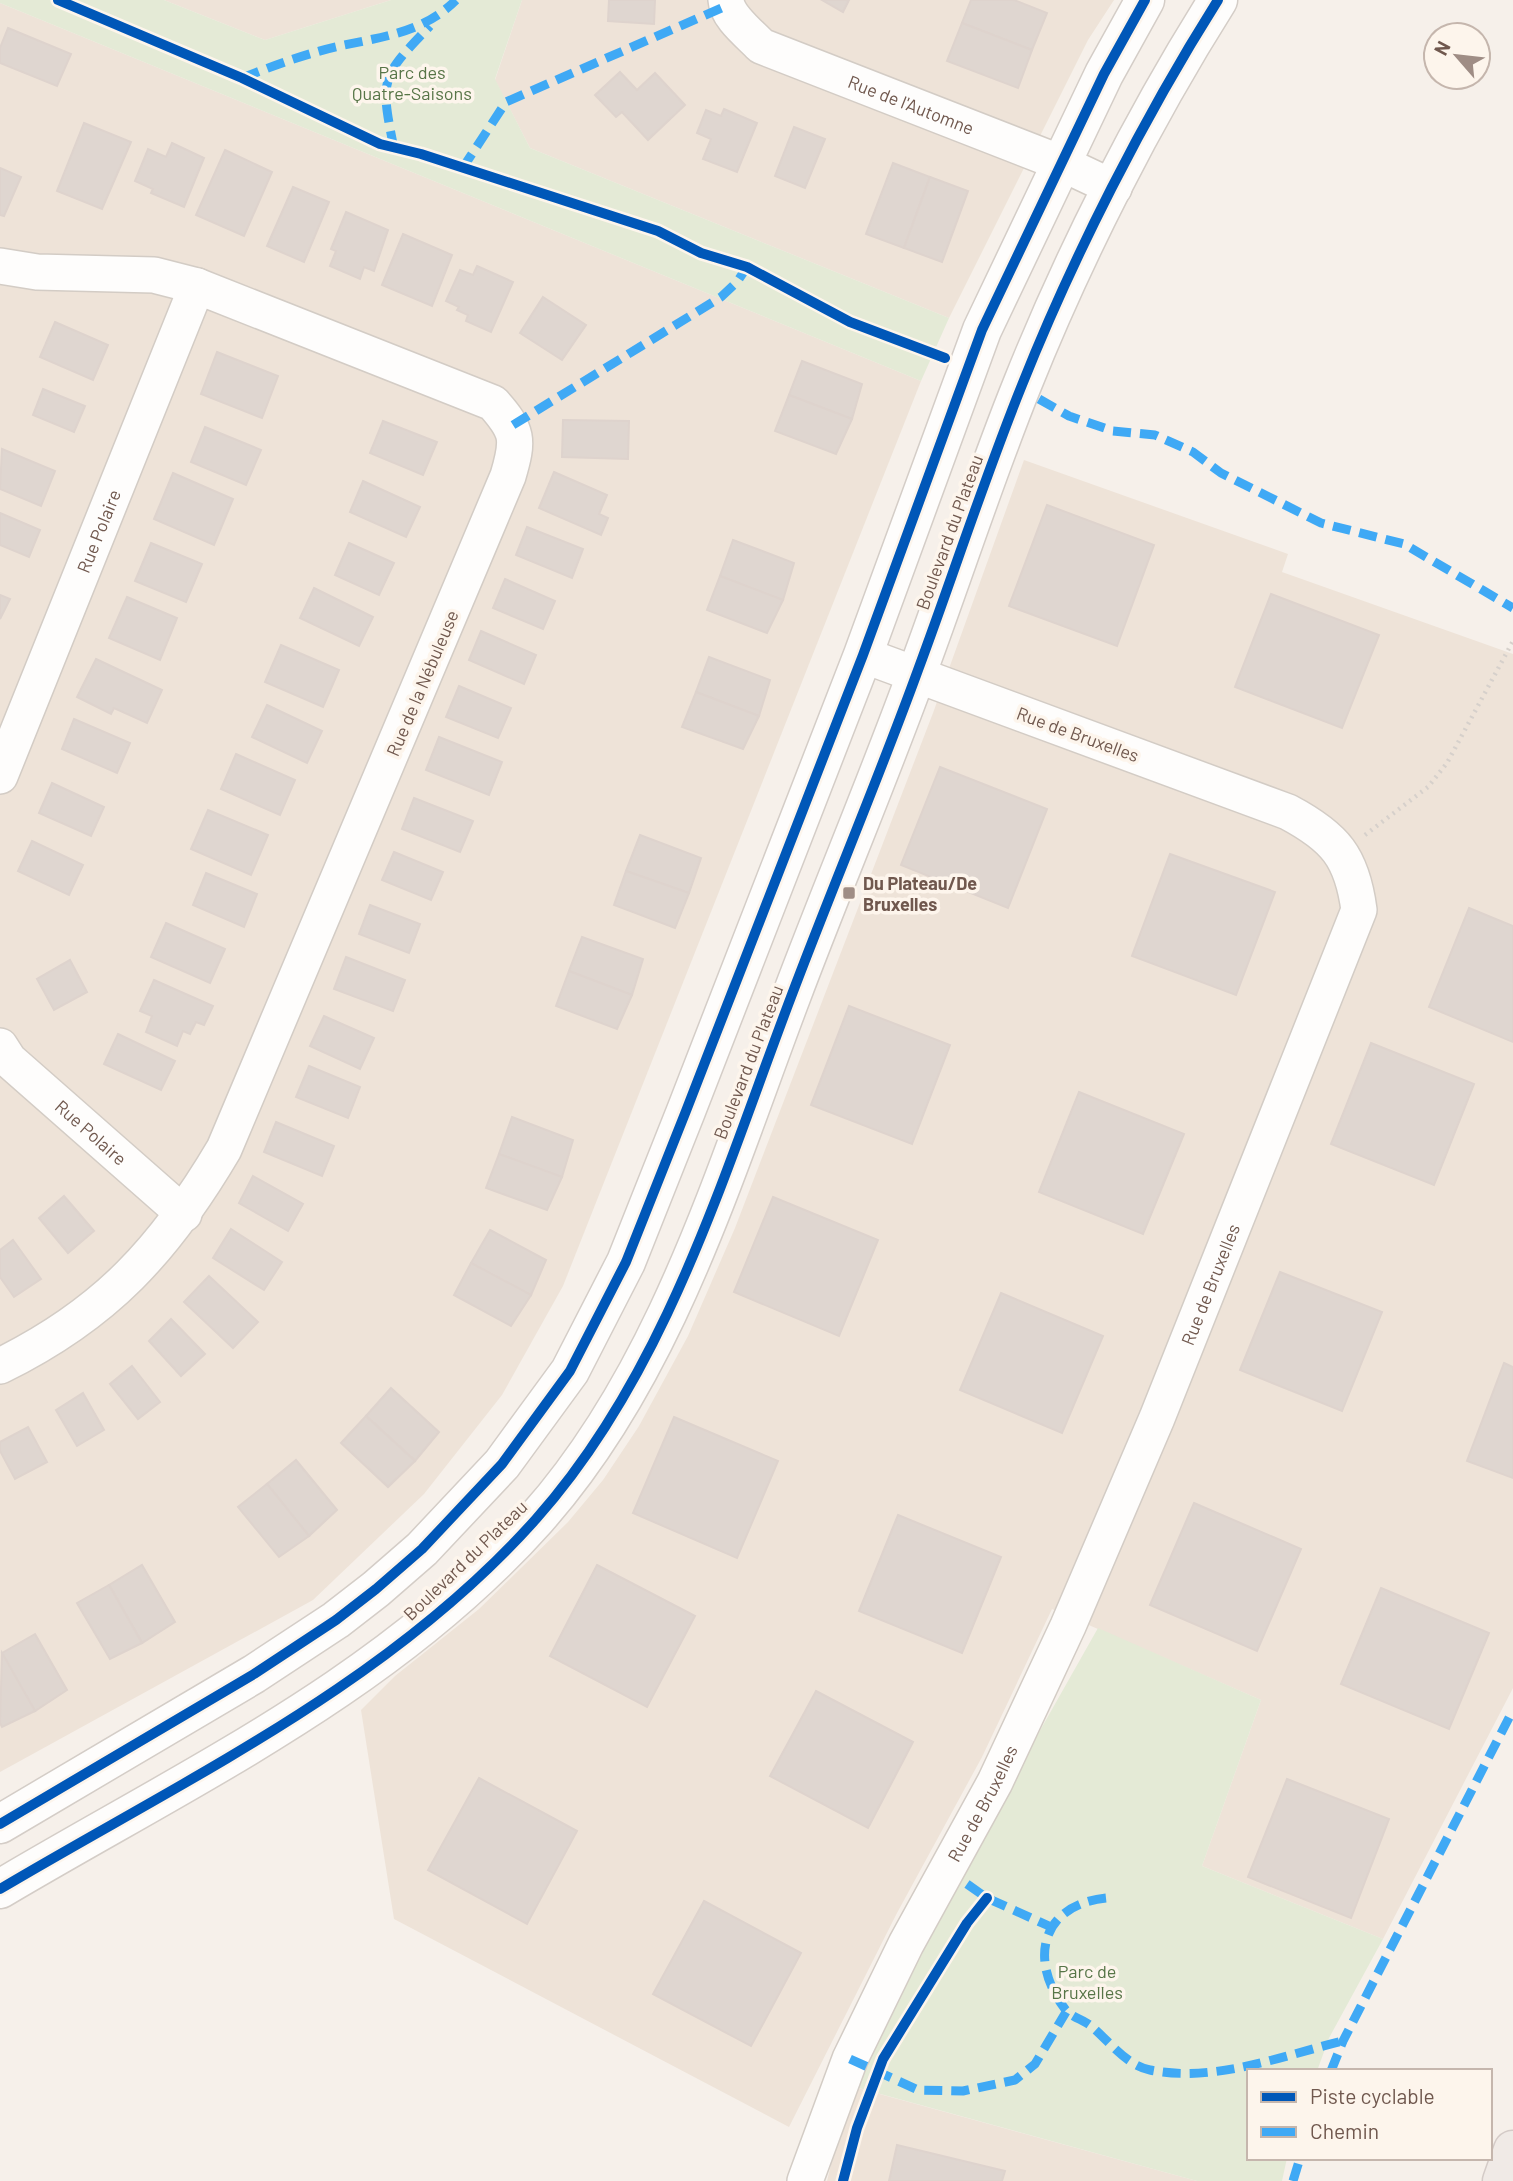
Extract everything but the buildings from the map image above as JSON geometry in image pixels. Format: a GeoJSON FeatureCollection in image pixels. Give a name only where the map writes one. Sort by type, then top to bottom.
{"type":"FeatureCollection","features":[{"type":"Feature","properties":{"kind":"highway"},"geometry":{"type":"LineString","coordinates":[[1502,2181],[1513,2150]]}},
{"type":"Feature","properties":{"kind":"main road"},"geometry":{"type":"LineString","coordinates":[[0,1824],[254,1674],[336,1620],[431,1540],[502,1464],[537,1419],[598,1321],[626,1262],[863,654],[982,330],[1061,163],[1145,0]]}},
{"type":"Feature","properties":{"kind":"main road","name":"Boulevard du Plateau"},"geometry":{"type":"LineString","coordinates":[[0,1889],[355,1679],[401,1645],[481,1575],[536,1519],[572,1475],[610,1418],[684,1277],[917,674],[1020,389],[1057,303],[1114,188],[1165,90],[1218,0]]}},
{"type":"Feature","properties":{"kind":"street","name":"Rue de l'Automne"},"geometry":{"type":"LineString","coordinates":[[726,0],[726,5],[738,22],[761,46],[1061,163],[1114,188]]}},
{"type":"Feature","properties":{"kind":"street","name":"Rue de la Nébuleuse"},"geometry":{"type":"LineString","coordinates":[[0,266],[37,272],[154,275],[197,286],[493,403],[513,425],[517,448],[508,476],[224,1149],[184,1214],[160,1245],[99,1305],[53,1338],[0,1366]]}},
{"type":"Feature","properties":{"kind":"street","name":"Rue Polaire"},"geometry":{"type":"LineString","coordinates":[[0,776],[197,286]]}},
{"type":"Feature","properties":{"kind":"street","name":"Rue de Bruxelles"},"geometry":{"type":"LineString","coordinates":[[806,2181],[850,2059],[906,1944],[995,1782],[1068,1626],[1157,1418],[1359,910],[1355,879],[1342,852],[1320,829],[1288,812],[863,654]]}},
{"type":"Feature","properties":{"kind":"street","name":"Rue Polaire"},"geometry":{"type":"LineString","coordinates":[[0,1046],[9,1060],[184,1214]]}},
{"type":"Feature","properties":{"kind":"path"},"geometry":{"type":"LineString","coordinates":[[1342,852],[1428,788],[1447,763],[1513,641]]}},
{"type":"Feature","properties":{"kind":"shaded area"},"geometry":{"type":"Polygon","coordinates":[[[164,0],[391,0],[265,40],[164,0]]]}},
{"type":"Feature","properties":{"kind":"shaded area"},"geometry":{"type":"Polygon","coordinates":[[[522,0],[1114,0],[1088,40],[949,318],[530,148],[495,80],[522,0]]]}},
{"type":"Feature","properties":{"kind":"shaded area"},"geometry":{"type":"Polygon","coordinates":[[[0,3],[921,381],[563,1286],[502,1395],[424,1494],[313,1600],[0,1772],[0,3]]]}},
{"type":"Feature","properties":{"kind":"shaded area"},"geometry":{"type":"Polygon","coordinates":[[[1024,460],[1288,554],[1282,572],[1513,654],[1513,1688],[1383,1939],[1202,1866],[1261,1700],[1052,1609],[982,1757],[897,1913],[789,2127],[394,1919],[361,1710],[395,1676],[479,1609],[568,1522],[603,1480],[639,1426],[688,1336],[735,1228],[933,713],[1024,460]]]}},
{"type":"Feature","properties":{"kind":"shaded area"},"geometry":{"type":"Polygon","coordinates":[[[854,2087],[1197,2181],[827,2181],[840,2127],[854,2087]]]}},
{"type":"Feature","properties":{"kind":"green space","name":"Parc des Quatre-Saisons"},"geometry":{"type":"Polygon","coordinates":[[[0,0],[164,0],[265,40],[391,0],[522,0],[495,79],[530,148],[949,318],[921,381],[0,3],[0,0]]]}},
{"type":"Feature","properties":{"kind":"green space","name":"Parc de Bruxelles"},"geometry":{"type":"Polygon","coordinates":[[[1098,1628],[1261,1700],[1202,1866],[1383,1939],[1329,2038],[1318,2069],[1247,2069],[1247,2160],[1287,2160],[1282,2181],[1197,2181],[855,2087],[868,2055],[1003,1796],[1098,1628]]]}},
{"type":"Feature","properties":{"kind":"marked path"},"geometry":{"type":"LineString","coordinates":[[242,78],[313,53],[407,30],[424,23],[456,0]]}},
{"type":"Feature","properties":{"kind":"marked path"},"geometry":{"type":"LineString","coordinates":[[462,169],[506,102],[726,6]]}},
{"type":"Feature","properties":{"kind":"marked path"},"geometry":{"type":"LineString","coordinates":[[394,149],[387,107],[388,80],[401,57],[430,26]]}},
{"type":"Feature","properties":{"kind":"marked path"},"geometry":{"type":"LineString","coordinates":[[513,425],[721,297],[737,282],[747,267]]}},
{"type":"Feature","properties":{"kind":"marked path"},"geometry":{"type":"LineString","coordinates":[[1039,399],[1069,416],[1113,431],[1155,435],[1193,452],[1221,473],[1321,523],[1404,544],[1513,608]]}},
{"type":"Feature","properties":{"kind":"marked path"},"geometry":{"type":"LineString","coordinates":[[1332,2069],[1343,2041],[1513,1710]]}},
{"type":"Feature","properties":{"kind":"marked path"},"geometry":{"type":"LineString","coordinates":[[967,1884],[987,1898],[1049,1926]]}},
{"type":"Feature","properties":{"kind":"marked path"},"geometry":{"type":"LineString","coordinates":[[1106,1898],[1084,1903],[1067,1911],[1055,1923],[1047,1938],[1047,1972],[1053,1990],[1065,2009],[1091,2026],[1133,2063],[1150,2070],[1198,2073],[1247,2066],[1343,2041]]}},
{"type":"Feature","properties":{"kind":"marked path"},"geometry":{"type":"LineString","coordinates":[[850,2059],[918,2090],[963,2091],[1015,2080],[1035,2064],[1066,2012]]}},
{"type":"Feature","properties":{"kind":"marked path"},"geometry":{"type":"LineString","coordinates":[[1293,2181],[1299,2160]]}},
{"type":"Feature","properties":{"kind":"cycle path"},"geometry":{"type":"LineString","coordinates":[[58,0],[242,78],[380,144],[421,154],[658,231],[701,253],[747,267],[850,322],[945,358]]}},
{"type":"Feature","properties":{"kind":"cycle path"},"geometry":{"type":"LineString","coordinates":[[0,1824],[254,1674],[336,1620],[376,1589],[422,1549],[502,1464],[570,1371],[626,1262],[686,1111],[863,655],[982,330],[1104,74],[1145,0]]}},
{"type":"Feature","properties":{"kind":"cycle path"},"geometry":{"type":"LineString","coordinates":[[0,1889],[283,1724],[417,1631],[478,1578],[536,1519],[581,1462],[621,1401],[656,1337],[715,1202],[903,711],[995,456],[1042,337],[1111,188],[1163,92],[1218,0]]}},
{"type":"Feature","properties":{"kind":"cycle path"},"geometry":{"type":"LineString","coordinates":[[843,2181],[857,2128],[883,2059],[967,1923],[987,1898]]}},
{"type":"Feature","properties":{"kind":"place","name":"Du Plateau/De Bruxelles"},"geometry":{"type":"Point","coordinates":[849,893]}}]}
